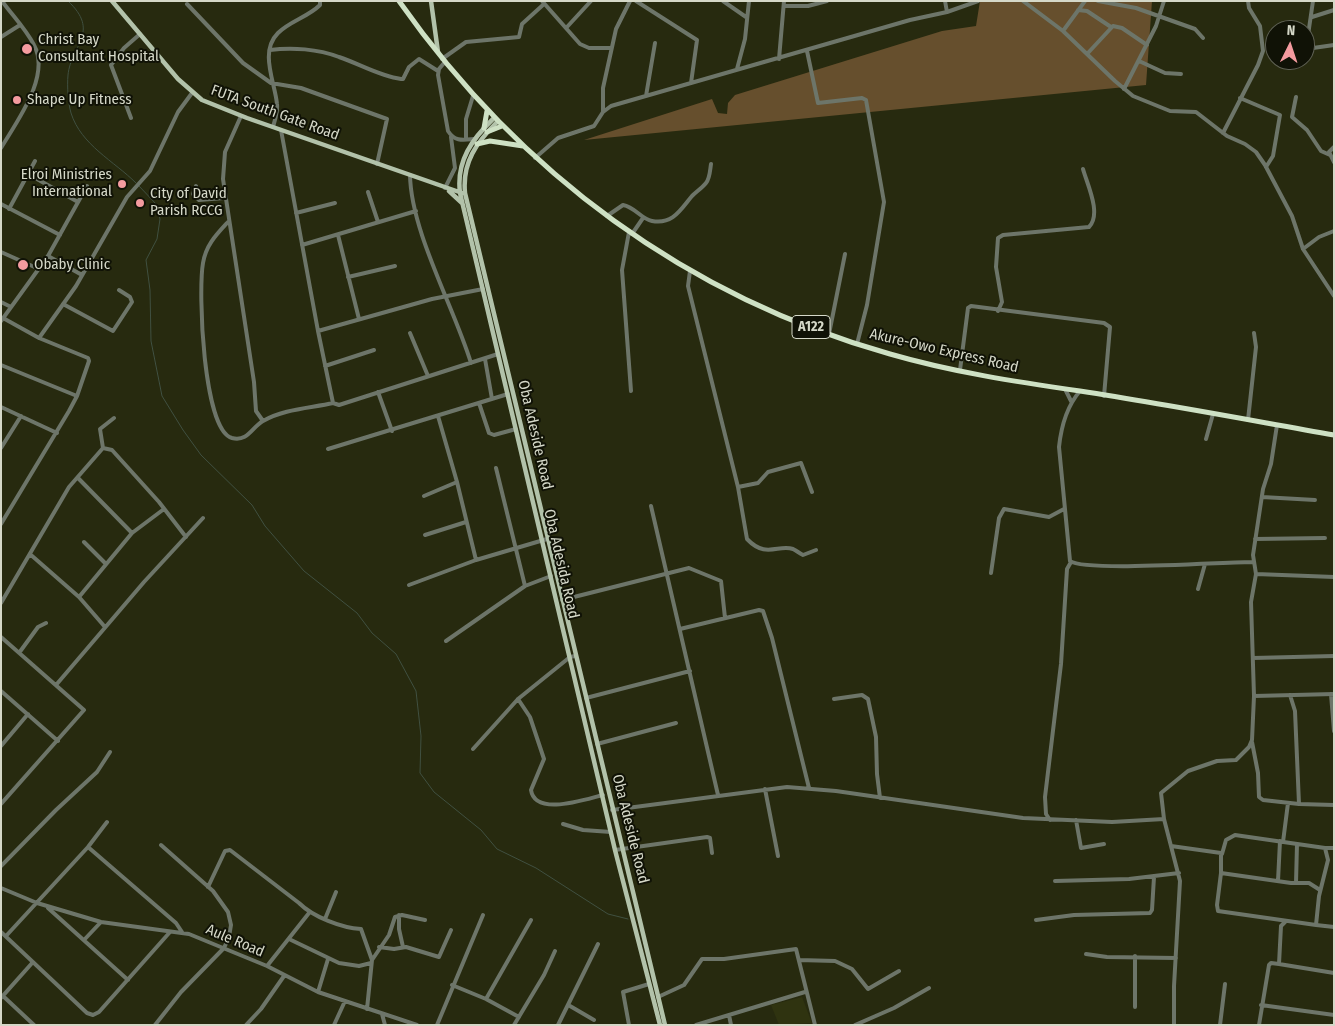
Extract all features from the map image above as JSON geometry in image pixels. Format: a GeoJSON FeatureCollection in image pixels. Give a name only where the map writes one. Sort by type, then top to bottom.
{"type":"FeatureCollection","features":[{"type":"Feature","properties":{"kind":"highway","name":"Akure-Owo Express Road"},"geometry":{"type":"LineString","coordinates":[[399,1],[426,40],[473,96],[535,158],[630,233],[690,270],[767,310],[857,344],[902,357],[960,370],[1334,435]]}},
{"type":"Feature","properties":{"kind":"highway"},"geometry":{"type":"LineString","coordinates":[[487,111],[485,130],[502,126]]}},
{"type":"Feature","properties":{"kind":"highway"},"geometry":{"type":"LineString","coordinates":[[475,141],[523,146]]}},
{"type":"Feature","properties":{"kind":"main road","name":"FUTA South Gate Road"},"geometry":{"type":"LineString","coordinates":[[112,1],[192,93],[214,106],[463,193]]}},
{"type":"Feature","properties":{"kind":"main road"},"geometry":{"type":"LineString","coordinates":[[431,1],[441,59]]}},
{"type":"Feature","properties":{"kind":"main road"},"geometry":{"type":"LineString","coordinates":[[426,40],[436,30]]}},
{"type":"Feature","properties":{"kind":"main road"},"geometry":{"type":"LineString","coordinates":[[485,130],[496,120]]}},
{"type":"Feature","properties":{"kind":"main road","name":"Oba Adeside Road"},"geometry":{"type":"LineString","coordinates":[[485,130],[475,141],[466,168],[463,193],[525,456]]}},
{"type":"Feature","properties":{"kind":"main road","name":"Oba Adesida Road"},"geometry":{"type":"LineString","coordinates":[[475,141],[464,155],[459,184],[463,193],[462,203],[516,429],[525,456],[545,540],[550,576],[573,657],[615,850],[660,1025]]}},
{"type":"Feature","properties":{"kind":"main road"},"geometry":{"type":"LineString","coordinates":[[445,188],[459,184]]}},
{"type":"Feature","properties":{"kind":"main road"},"geometry":{"type":"LineString","coordinates":[[445,188],[462,203]]}},
{"type":"Feature","properties":{"kind":"main road","name":"Oba Adeside Road"},"geometry":{"type":"LineString","coordinates":[[545,540],[561,598],[573,657],[586,698],[665,1025]]}},
{"type":"Feature","properties":{"kind":"main road"},"geometry":{"type":"LineString","coordinates":[[644,966],[650,964]]}},
{"type":"Feature","properties":{"kind":"street"},"geometry":{"type":"LineString","coordinates":[[1,148],[39,74],[40,64],[35,46],[2,1]]}},
{"type":"Feature","properties":{"kind":"street"},"geometry":{"type":"LineString","coordinates":[[273,127],[277,104],[271,83],[271,43],[280,31],[313,12],[320,5],[320,1]]}},
{"type":"Feature","properties":{"kind":"street"},"geometry":{"type":"LineString","coordinates":[[567,28],[591,1]]}},
{"type":"Feature","properties":{"kind":"street"},"geometry":{"type":"LineString","coordinates":[[603,112],[603,88],[611,48],[617,25],[630,1]]}},
{"type":"Feature","properties":{"kind":"street"},"geometry":{"type":"LineString","coordinates":[[636,1],[697,40],[690,83]]}},
{"type":"Feature","properties":{"kind":"street"},"geometry":{"type":"LineString","coordinates":[[723,1],[746,17]]}},
{"type":"Feature","properties":{"kind":"street"},"geometry":{"type":"LineString","coordinates":[[737,69],[744,39],[749,1]]}},
{"type":"Feature","properties":{"kind":"street"},"geometry":{"type":"LineString","coordinates":[[779,59],[784,4],[827,1]]}},
{"type":"Feature","properties":{"kind":"street"},"geometry":{"type":"LineString","coordinates":[[945,1],[947,12]]}},
{"type":"Feature","properties":{"kind":"street"},"geometry":{"type":"LineString","coordinates":[[535,158],[558,138],[594,126],[603,112],[611,106],[737,69],[947,12],[978,1]]}},
{"type":"Feature","properties":{"kind":"street"},"geometry":{"type":"LineString","coordinates":[[1023,1],[1063,31],[1124,89],[1140,100],[1170,111],[1196,112],[1223,133],[1251,148],[1266,167],[1292,216],[1303,249],[1334,296]]}},
{"type":"Feature","properties":{"kind":"street"},"geometry":{"type":"LineString","coordinates":[[1063,31],[1084,1]]}},
{"type":"Feature","properties":{"kind":"street"},"geometry":{"type":"LineString","coordinates":[[1098,1],[1131,7],[1160,17],[1194,29],[1203,38]]}},
{"type":"Feature","properties":{"kind":"street"},"geometry":{"type":"LineString","coordinates":[[1131,7],[1133,1]]}},
{"type":"Feature","properties":{"kind":"street"},"geometry":{"type":"LineString","coordinates":[[1124,89],[1160,17],[1164,1]]}},
{"type":"Feature","properties":{"kind":"street"},"geometry":{"type":"LineString","coordinates":[[1223,133],[1258,65],[1263,51],[1260,26],[1249,8],[1248,1]]}},
{"type":"Feature","properties":{"kind":"street"},"geometry":{"type":"LineString","coordinates":[[1313,1],[1306,49],[1334,45]]}},
{"type":"Feature","properties":{"kind":"street"},"geometry":{"type":"LineString","coordinates":[[445,188],[456,163],[452,136],[444,114],[438,71],[441,59],[466,42],[519,36],[522,24],[543,3],[584,46],[611,48]]}},
{"type":"Feature","properties":{"kind":"street"},"geometry":{"type":"LineString","coordinates":[[187,4],[243,63],[271,83],[301,88],[387,119],[377,164]]}},
{"type":"Feature","properties":{"kind":"street"},"geometry":{"type":"LineString","coordinates":[[1078,10],[1087,10],[1111,27]]}},
{"type":"Feature","properties":{"kind":"street"},"geometry":{"type":"LineString","coordinates":[[1312,17],[1334,10]]}},
{"type":"Feature","properties":{"kind":"street"},"geometry":{"type":"LineString","coordinates":[[1,37],[20,25]]}},
{"type":"Feature","properties":{"kind":"street"},"geometry":{"type":"LineString","coordinates":[[1087,54],[1111,27],[1118,26],[1147,44]]}},
{"type":"Feature","properties":{"kind":"street"},"geometry":{"type":"LineString","coordinates":[[131,118],[111,65],[124,48],[140,34]]}},
{"type":"Feature","properties":{"kind":"street"},"geometry":{"type":"LineString","coordinates":[[646,96],[656,43]]}},
{"type":"Feature","properties":{"kind":"street"},"geometry":{"type":"LineString","coordinates":[[270,50],[292,49],[330,54],[401,79],[409,67],[418,59],[438,71]]}},
{"type":"Feature","properties":{"kind":"street"},"geometry":{"type":"LineString","coordinates":[[807,51],[818,103],[862,98],[866,100],[881,176],[884,202],[882,217],[867,305],[857,344]]}},
{"type":"Feature","properties":{"kind":"street"},"geometry":{"type":"LineString","coordinates":[[1139,61],[1165,73],[1181,74]]}},
{"type":"Feature","properties":{"kind":"street"},"geometry":{"type":"LineString","coordinates":[[39,338],[82,275],[127,197],[150,171],[178,112],[192,93]]}},
{"type":"Feature","properties":{"kind":"street"},"geometry":{"type":"LineString","coordinates":[[466,139],[466,119],[473,96]]}},
{"type":"Feature","properties":{"kind":"street"},"geometry":{"type":"LineString","coordinates":[[1296,97],[1292,117],[1306,130],[1321,151],[1330,155],[1334,162]]}},
{"type":"Feature","properties":{"kind":"street"},"geometry":{"type":"LineString","coordinates":[[1240,98],[1280,115],[1273,156],[1266,167]]}},
{"type":"Feature","properties":{"kind":"street"},"geometry":{"type":"LineString","coordinates":[[240,116],[229,140],[223,160],[224,198],[254,382],[256,411],[262,421]]}},
{"type":"Feature","properties":{"kind":"street"},"geometry":{"type":"LineString","coordinates":[[281,130],[333,403]]}},
{"type":"Feature","properties":{"kind":"street"},"geometry":{"type":"LineString","coordinates":[[452,136],[458,140],[475,141]]}},
{"type":"Feature","properties":{"kind":"street"},"geometry":{"type":"LineString","coordinates":[[1330,155],[1334,148]]}},
{"type":"Feature","properties":{"kind":"street"},"geometry":{"type":"LineString","coordinates":[[9,209],[35,161]]}},
{"type":"Feature","properties":{"kind":"street"},"geometry":{"type":"LineString","coordinates":[[607,216],[623,205],[639,212],[644,218],[653,221],[664,220],[686,208],[692,197],[706,183],[711,164]]}},
{"type":"Feature","properties":{"kind":"street"},"geometry":{"type":"LineString","coordinates":[[998,311],[1002,304],[996,268],[998,238],[1089,227],[1094,221],[1094,210],[1082,169]]}},
{"type":"Feature","properties":{"kind":"street"},"geometry":{"type":"LineString","coordinates":[[28,174],[78,202]]}},
{"type":"Feature","properties":{"kind":"street"},"geometry":{"type":"LineString","coordinates":[[410,175],[416,211],[471,363]]}},
{"type":"Feature","properties":{"kind":"street"},"geometry":{"type":"LineString","coordinates":[[1,524],[77,396],[89,359],[39,338],[2,319],[48,256],[87,186]]}},
{"type":"Feature","properties":{"kind":"street"},"geometry":{"type":"LineString","coordinates":[[196,186],[193,194],[199,200],[224,198]]}},
{"type":"Feature","properties":{"kind":"street"},"geometry":{"type":"LineString","coordinates":[[368,192],[378,222]]}},
{"type":"Feature","properties":{"kind":"street"},"geometry":{"type":"LineString","coordinates":[[296,213],[335,203]]}},
{"type":"Feature","properties":{"kind":"street"},"geometry":{"type":"LineString","coordinates":[[1,204],[60,235]]}},
{"type":"Feature","properties":{"kind":"street"},"geometry":{"type":"LineString","coordinates":[[302,246],[416,211]]}},
{"type":"Feature","properties":{"kind":"street"},"geometry":{"type":"LineString","coordinates":[[631,391],[622,270],[630,233],[644,218]]}},
{"type":"Feature","properties":{"kind":"street"},"geometry":{"type":"LineString","coordinates":[[228,222],[209,245],[202,276],[202,326],[210,388],[218,422],[226,435],[241,439],[252,432],[262,421],[293,411],[333,403],[339,405],[498,354]]}},
{"type":"Feature","properties":{"kind":"street"},"geometry":{"type":"LineString","coordinates":[[1303,249],[1319,237],[1334,231]]}},
{"type":"Feature","properties":{"kind":"street"},"geometry":{"type":"LineString","coordinates":[[338,235],[359,319]]}},
{"type":"Feature","properties":{"kind":"street"},"geometry":{"type":"LineString","coordinates":[[1,252],[39,268]]}},
{"type":"Feature","properties":{"kind":"street"},"geometry":{"type":"LineString","coordinates":[[830,334],[845,254]]}},
{"type":"Feature","properties":{"kind":"street"},"geometry":{"type":"LineString","coordinates":[[48,256],[82,275]]}},
{"type":"Feature","properties":{"kind":"street"},"geometry":{"type":"LineString","coordinates":[[348,277],[395,266]]}},
{"type":"Feature","properties":{"kind":"street"},"geometry":{"type":"LineString","coordinates":[[690,270],[688,286],[738,487],[749,541],[772,551],[791,549],[805,554],[816,550]]}},
{"type":"Feature","properties":{"kind":"street"},"geometry":{"type":"LineString","coordinates":[[318,331],[446,295],[483,289]]}},
{"type":"Feature","properties":{"kind":"street"},"geometry":{"type":"LineString","coordinates":[[63,304],[113,331],[132,302],[130,297],[119,290]]}},
{"type":"Feature","properties":{"kind":"street"},"geometry":{"type":"LineString","coordinates":[[1,302],[11,307]]}},
{"type":"Feature","properties":{"kind":"street"},"geometry":{"type":"LineString","coordinates":[[960,370],[968,308],[971,306],[1108,325],[1109,340],[1104,396]]}},
{"type":"Feature","properties":{"kind":"street"},"geometry":{"type":"LineString","coordinates":[[410,333],[428,376]]}},
{"type":"Feature","properties":{"kind":"street"},"geometry":{"type":"LineString","coordinates":[[1248,420],[1256,347],[1254,333]]}},
{"type":"Feature","properties":{"kind":"street"},"geometry":{"type":"LineString","coordinates":[[325,366],[374,350]]}},
{"type":"Feature","properties":{"kind":"street"},"geometry":{"type":"LineString","coordinates":[[485,358],[492,399]]}},
{"type":"Feature","properties":{"kind":"street"},"geometry":{"type":"LineString","coordinates":[[1,364],[77,396]]}},
{"type":"Feature","properties":{"kind":"street"},"geometry":{"type":"LineString","coordinates":[[1065,389],[1071,401]]}},
{"type":"Feature","properties":{"kind":"street"},"geometry":{"type":"LineString","coordinates":[[1080,391],[1071,401],[1060,434],[1059,447],[1068,557],[1071,562],[1079,565],[1108,566],[1253,562]]}},
{"type":"Feature","properties":{"kind":"street"},"geometry":{"type":"LineString","coordinates":[[378,392],[392,431]]}},
{"type":"Feature","properties":{"kind":"street"},"geometry":{"type":"LineString","coordinates":[[328,449],[508,394]]}},
{"type":"Feature","properties":{"kind":"street"},"geometry":{"type":"LineString","coordinates":[[479,403],[490,434],[494,435],[516,429]]}},
{"type":"Feature","properties":{"kind":"street"},"geometry":{"type":"LineString","coordinates":[[1,407],[56,433]]}},
{"type":"Feature","properties":{"kind":"street"},"geometry":{"type":"LineString","coordinates":[[1206,439],[1213,414]]}},
{"type":"Feature","properties":{"kind":"street"},"geometry":{"type":"LineString","coordinates":[[1,448],[21,416]]}},
{"type":"Feature","properties":{"kind":"street"},"geometry":{"type":"LineString","coordinates":[[438,416],[457,482],[476,560]]}},
{"type":"Feature","properties":{"kind":"street"},"geometry":{"type":"LineString","coordinates":[[1,604],[70,487],[103,448],[100,429],[114,418]]}},
{"type":"Feature","properties":{"kind":"street"},"geometry":{"type":"LineString","coordinates":[[1277,425],[1255,539],[1253,562],[1256,574],[1251,602],[1254,696],[1252,740],[1258,773],[1259,798],[1288,803],[1334,805]]}},
{"type":"Feature","properties":{"kind":"street"},"geometry":{"type":"LineString","coordinates":[[103,448],[112,450],[186,537]]}},
{"type":"Feature","properties":{"kind":"street"},"geometry":{"type":"LineString","coordinates":[[738,487],[758,483],[769,471],[802,463],[812,492]]}},
{"type":"Feature","properties":{"kind":"street"},"geometry":{"type":"LineString","coordinates":[[496,468],[514,548],[525,586]]}},
{"type":"Feature","properties":{"kind":"street"},"geometry":{"type":"LineString","coordinates":[[78,478],[132,533]]}},
{"type":"Feature","properties":{"kind":"street"},"geometry":{"type":"LineString","coordinates":[[424,496],[457,482]]}},
{"type":"Feature","properties":{"kind":"street"},"geometry":{"type":"LineString","coordinates":[[1262,497],[1314,500]]}},
{"type":"Feature","properties":{"kind":"street"},"geometry":{"type":"LineString","coordinates":[[651,506],[718,795]]}},
{"type":"Feature","properties":{"kind":"street"},"geometry":{"type":"LineString","coordinates":[[78,597],[132,533],[164,509]]}},
{"type":"Feature","properties":{"kind":"street"},"geometry":{"type":"LineString","coordinates":[[991,573],[999,518],[1004,509],[1049,517],[1064,509]]}},
{"type":"Feature","properties":{"kind":"street"},"geometry":{"type":"LineString","coordinates":[[56,685],[202,518]]}},
{"type":"Feature","properties":{"kind":"street"},"geometry":{"type":"LineString","coordinates":[[426,535],[466,522]]}},
{"type":"Feature","properties":{"kind":"street"},"geometry":{"type":"LineString","coordinates":[[1255,539],[1325,538]]}},
{"type":"Feature","properties":{"kind":"street"},"geometry":{"type":"LineString","coordinates":[[409,585],[476,560],[545,540]]}},
{"type":"Feature","properties":{"kind":"street"},"geometry":{"type":"LineString","coordinates":[[84,542],[106,564]]}},
{"type":"Feature","properties":{"kind":"street"},"geometry":{"type":"LineString","coordinates":[[31,554],[78,597],[105,627]]}},
{"type":"Feature","properties":{"kind":"street"},"geometry":{"type":"LineString","coordinates":[[1050,820],[1046,814],[1045,797],[1061,664],[1067,569],[1071,562]]}},
{"type":"Feature","properties":{"kind":"street"},"geometry":{"type":"LineString","coordinates":[[1198,588],[1205,564]]}},
{"type":"Feature","properties":{"kind":"street"},"geometry":{"type":"LineString","coordinates":[[561,598],[692,569],[720,579],[725,618]]}},
{"type":"Feature","properties":{"kind":"street"},"geometry":{"type":"LineString","coordinates":[[1256,574],[1334,577]]}},
{"type":"Feature","properties":{"kind":"street"},"geometry":{"type":"LineString","coordinates":[[446,641],[525,586],[550,576]]}},
{"type":"Feature","properties":{"kind":"street"},"geometry":{"type":"LineString","coordinates":[[680,629],[759,610],[763,611],[772,638],[809,788]]}},
{"type":"Feature","properties":{"kind":"street"},"geometry":{"type":"LineString","coordinates":[[19,653],[38,627],[46,623]]}},
{"type":"Feature","properties":{"kind":"street"},"geometry":{"type":"LineString","coordinates":[[1,637],[84,710],[1,804]]}},
{"type":"Feature","properties":{"kind":"street"},"geometry":{"type":"LineString","coordinates":[[1253,658],[1334,656]]}},
{"type":"Feature","properties":{"kind":"street"},"geometry":{"type":"LineString","coordinates":[[473,749],[518,699],[573,657]]}},
{"type":"Feature","properties":{"kind":"street"},"geometry":{"type":"LineString","coordinates":[[586,698],[690,671]]}},
{"type":"Feature","properties":{"kind":"street"},"geometry":{"type":"LineString","coordinates":[[1,691],[58,741]]}},
{"type":"Feature","properties":{"kind":"street"},"geometry":{"type":"LineString","coordinates":[[1254,696],[1332,694],[1334,731]]}},
{"type":"Feature","properties":{"kind":"street"},"geometry":{"type":"LineString","coordinates":[[1290,695],[1295,711],[1299,804]]}},
{"type":"Feature","properties":{"kind":"street"},"geometry":{"type":"LineString","coordinates":[[834,699],[862,696],[868,699],[876,737],[880,798]]}},
{"type":"Feature","properties":{"kind":"street"},"geometry":{"type":"LineString","coordinates":[[518,699],[530,717],[544,759],[531,790],[533,798],[538,802],[551,806],[603,795]]}},
{"type":"Feature","properties":{"kind":"street"},"geometry":{"type":"LineString","coordinates":[[1,746],[28,714]]}},
{"type":"Feature","properties":{"kind":"street"},"geometry":{"type":"LineString","coordinates":[[597,744],[676,723]]}},
{"type":"Feature","properties":{"kind":"street"},"geometry":{"type":"LineString","coordinates":[[1174,1025],[1180,898],[1179,873],[1164,819],[1161,793],[1188,771],[1217,761],[1236,760],[1249,747],[1252,740]]}},
{"type":"Feature","properties":{"kind":"street"},"geometry":{"type":"LineString","coordinates":[[2,865],[56,810],[97,772],[110,752]]}},
{"type":"Feature","properties":{"kind":"street"},"geometry":{"type":"LineString","coordinates":[[612,810],[765,789],[809,788],[1050,820],[1128,821],[1164,819]]}},
{"type":"Feature","properties":{"kind":"street"},"geometry":{"type":"LineString","coordinates":[[765,789],[778,856]]}},
{"type":"Feature","properties":{"kind":"street"},"geometry":{"type":"LineString","coordinates":[[1278,881],[1288,803]]}},
{"type":"Feature","properties":{"kind":"street"},"geometry":{"type":"LineString","coordinates":[[1076,820],[1080,848],[1104,844]]}},
{"type":"Feature","properties":{"kind":"street"},"geometry":{"type":"LineString","coordinates":[[6,936],[88,847],[108,822]]}},
{"type":"Feature","properties":{"kind":"street"},"geometry":{"type":"LineString","coordinates":[[563,824],[583,830],[612,832]]}},
{"type":"Feature","properties":{"kind":"street"},"geometry":{"type":"LineString","coordinates":[[1334,848],[1232,835],[1225,842],[1222,854],[1217,906],[1218,911],[1285,922],[1334,927]]}},
{"type":"Feature","properties":{"kind":"street"},"geometry":{"type":"LineString","coordinates":[[615,850],[708,837],[712,853]]}},
{"type":"Feature","properties":{"kind":"street"},"geometry":{"type":"LineString","coordinates":[[1296,883],[1297,844]]}},
{"type":"Feature","properties":{"kind":"street"},"geometry":{"type":"LineString","coordinates":[[155,1025],[181,992],[224,948],[231,931],[231,919],[221,901],[208,887],[160,845]]}},
{"type":"Feature","properties":{"kind":"street"},"geometry":{"type":"LineString","coordinates":[[1171,846],[1222,854]]}},
{"type":"Feature","properties":{"kind":"street"},"geometry":{"type":"LineString","coordinates":[[88,847],[176,923],[182,932]]}},
{"type":"Feature","properties":{"kind":"street"},"geometry":{"type":"LineString","coordinates":[[1316,925],[1320,890],[1328,864],[1325,848]]}},
{"type":"Feature","properties":{"kind":"street"},"geometry":{"type":"LineString","coordinates":[[208,887],[225,851],[230,850],[299,903],[309,913],[343,924],[349,929],[361,929],[372,961]]}},
{"type":"Feature","properties":{"kind":"street"},"geometry":{"type":"LineString","coordinates":[[1221,872],[1278,881],[1309,883],[1320,890]]}},
{"type":"Feature","properties":{"kind":"street"},"geometry":{"type":"LineString","coordinates":[[1055,881],[1083,882],[1154,877],[1179,873]]}},
{"type":"Feature","properties":{"kind":"street"},"geometry":{"type":"LineString","coordinates":[[1036,920],[1074,915],[1150,913],[1153,904],[1154,877]]}},
{"type":"Feature","properties":{"kind":"street","name":"Aule Road"},"geometry":{"type":"LineString","coordinates":[[1,888],[37,903],[101,922],[182,932],[267,966],[318,992],[417,1025]]}},
{"type":"Feature","properties":{"kind":"street"},"geometry":{"type":"LineString","coordinates":[[326,919],[336,892]]}},
{"type":"Feature","properties":{"kind":"street"},"geometry":{"type":"LineString","coordinates":[[47,906],[128,980]]}},
{"type":"Feature","properties":{"kind":"street"},"geometry":{"type":"LineString","coordinates":[[267,966],[309,913]]}},
{"type":"Feature","properties":{"kind":"street"},"geometry":{"type":"LineString","coordinates":[[399,915],[403,947]]}},
{"type":"Feature","properties":{"kind":"street"},"geometry":{"type":"LineString","coordinates":[[367,1009],[372,961],[389,935],[395,917],[399,915],[425,920]]}},
{"type":"Feature","properties":{"kind":"street"},"geometry":{"type":"LineString","coordinates":[[437,1025],[452,986],[484,915]]}},
{"type":"Feature","properties":{"kind":"street"},"geometry":{"type":"LineString","coordinates":[[486,999],[531,920]]}},
{"type":"Feature","properties":{"kind":"street"},"geometry":{"type":"LineString","coordinates":[[1278,921],[1282,926]]}},
{"type":"Feature","properties":{"kind":"street"},"geometry":{"type":"LineString","coordinates":[[84,940],[101,922]]}},
{"type":"Feature","properties":{"kind":"street"},"geometry":{"type":"LineString","coordinates":[[1279,964],[1282,926],[1285,922]]}},
{"type":"Feature","properties":{"kind":"street"},"geometry":{"type":"LineString","coordinates":[[380,947],[394,949],[403,947],[440,956],[451,930]]}},
{"type":"Feature","properties":{"kind":"street"},"geometry":{"type":"LineString","coordinates":[[1,932],[87,1013],[93,1016],[99,1012],[170,932]]}},
{"type":"Feature","properties":{"kind":"street"},"geometry":{"type":"LineString","coordinates":[[289,939],[323,954],[328,959],[354,966],[372,961]]}},
{"type":"Feature","properties":{"kind":"street"},"geometry":{"type":"LineString","coordinates":[[558,1025],[570,1006],[598,944]]}},
{"type":"Feature","properties":{"kind":"street"},"geometry":{"type":"LineString","coordinates":[[658,996],[684,985],[702,959],[724,959],[794,949],[797,950],[805,992],[815,1025]]}},
{"type":"Feature","properties":{"kind":"street"},"geometry":{"type":"LineString","coordinates":[[514,1025],[555,951]]}},
{"type":"Feature","properties":{"kind":"street"},"geometry":{"type":"LineString","coordinates":[[1086,954],[1107,957],[1176,958]]}},
{"type":"Feature","properties":{"kind":"street"},"geometry":{"type":"LineString","coordinates":[[1135,956],[1135,1007]]}},
{"type":"Feature","properties":{"kind":"street"},"geometry":{"type":"LineString","coordinates":[[318,992],[328,959]]}},
{"type":"Feature","properties":{"kind":"street"},"geometry":{"type":"LineString","coordinates":[[799,960],[825,959],[842,963],[852,969],[868,989],[898,971]]}},
{"type":"Feature","properties":{"kind":"street"},"geometry":{"type":"LineString","coordinates":[[33,962],[2,997],[34,1025]]}},
{"type":"Feature","properties":{"kind":"street"},"geometry":{"type":"LineString","coordinates":[[1259,1025],[1261,1005],[1271,963],[1334,974]]}},
{"type":"Feature","properties":{"kind":"street"},"geometry":{"type":"LineString","coordinates":[[247,1024],[261,1009],[284,976]]}},
{"type":"Feature","properties":{"kind":"street"},"geometry":{"type":"LineString","coordinates":[[629,1025],[623,992],[649,984]]}},
{"type":"Feature","properties":{"kind":"street"},"geometry":{"type":"LineString","coordinates":[[1220,1025],[1225,984]]}},
{"type":"Feature","properties":{"kind":"street"},"geometry":{"type":"LineString","coordinates":[[452,986],[486,999],[519,1017]]}},
{"type":"Feature","properties":{"kind":"street"},"geometry":{"type":"LineString","coordinates":[[855,1025],[867,1023],[929,988]]}},
{"type":"Feature","properties":{"kind":"street"},"geometry":{"type":"LineString","coordinates":[[696,1025],[805,992]]}},
{"type":"Feature","properties":{"kind":"street"},"geometry":{"type":"LineString","coordinates":[[334,1025],[345,1001]]}},
{"type":"Feature","properties":{"kind":"street"},"geometry":{"type":"LineString","coordinates":[[1261,1005],[1334,1015]]}},
{"type":"Feature","properties":{"kind":"street"},"geometry":{"type":"LineString","coordinates":[[570,1006],[594,1020]]}},
{"type":"Feature","properties":{"kind":"street"},"geometry":{"type":"LineString","coordinates":[[382,1014],[385,1025]]}},
{"type":"Feature","properties":{"kind":"street"},"geometry":{"type":"LineString","coordinates":[[728,1015],[731,1025]]}},
{"type":"Feature","properties":{"kind":"shaded area"},"geometry":{"type":"Polygon","coordinates":[[[980,1],[1152,1],[1146,85],[584,140],[712,99],[718,113],[727,114],[728,103],[735,95],[942,31],[976,26],[980,1]]]}},
{"type":"Feature","properties":{"kind":"shaded area"},"geometry":{"type":"Polygon","coordinates":[[[802,997],[812,1023],[779,1025],[771,1005],[802,997]]]}},
{"type":"Feature","properties":{"kind":"waterway"},"geometry":{"type":"LineString","coordinates":[[68,1],[78,12],[83,30],[70,64],[68,75],[71,113],[82,134],[90,143],[136,183]]}},
{"type":"Feature","properties":{"kind":"waterway"},"geometry":{"type":"LineString","coordinates":[[139,186],[156,204],[160,219],[157,239],[146,260],[150,290],[151,341],[162,396],[183,430],[201,455],[252,505],[265,526],[304,571],[357,613],[372,633],[396,654],[416,691],[421,736],[420,773],[434,792],[481,830],[497,849],[536,868],[608,914],[628,919]]}},
{"type":"Feature","properties":{"kind":"place","name":"Christ Bay Consultant Hospital"},"geometry":{"type":"Point","coordinates":[27,49]}},
{"type":"Feature","properties":{"kind":"place","name":"Shape Up Fitness"},"geometry":{"type":"Point","coordinates":[17,100]}},
{"type":"Feature","properties":{"kind":"place","name":"Elroi Ministries International"},"geometry":{"type":"Point","coordinates":[122,184]}},
{"type":"Feature","properties":{"kind":"place","name":"City of David Parish RCCG"},"geometry":{"type":"Point","coordinates":[140,203]}},
{"type":"Feature","properties":{"kind":"place","name":"Obaby Clinic"},"geometry":{"type":"Point","coordinates":[23,265]}}]}
